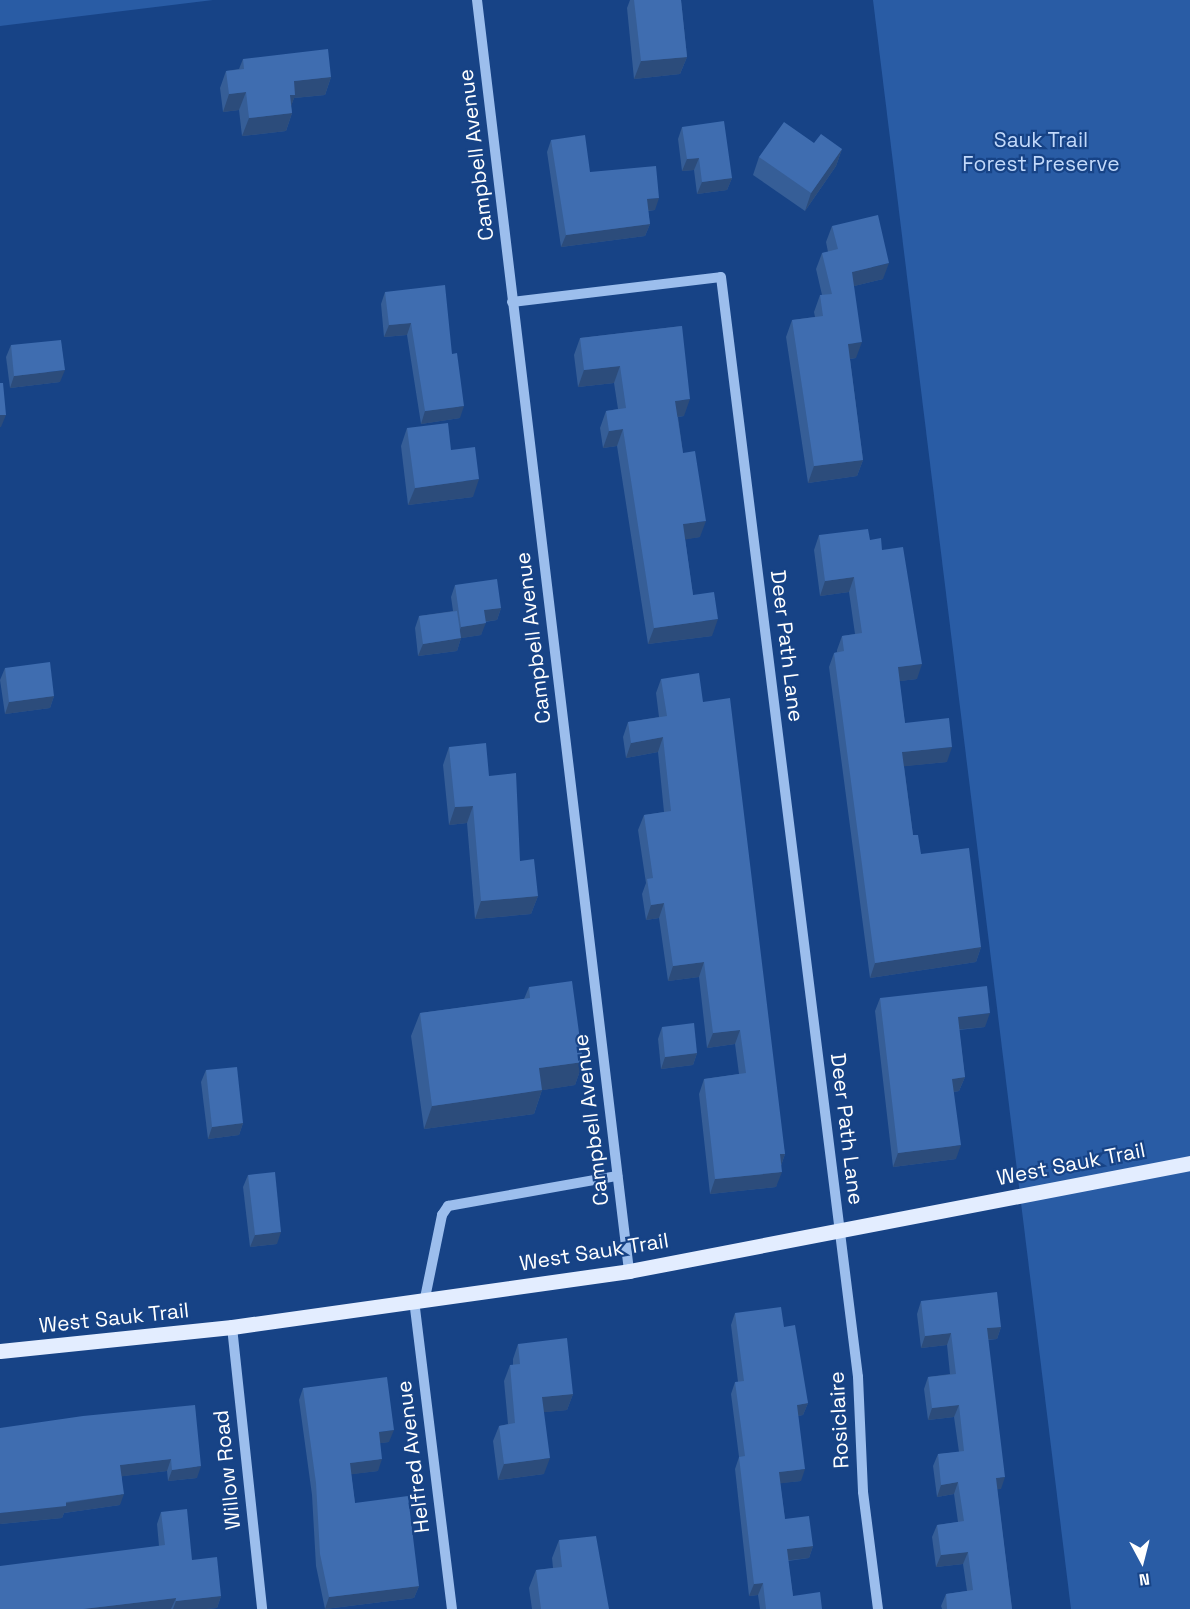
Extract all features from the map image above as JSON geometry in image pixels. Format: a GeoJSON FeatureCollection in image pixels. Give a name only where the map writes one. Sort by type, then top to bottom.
{"type":"FeatureCollection","features":[{"type":"Feature","properties":{"kind":"main road","name":"West Sauk Trail"},"geometry":{"type":"LineString","coordinates":[[0,1351],[232,1327],[629,1271],[1190,1163]]}},
{"type":"Feature","properties":{"kind":"street","name":"Campbell Avenue"},"geometry":{"type":"LineString","coordinates":[[477,0],[629,1271]]}},
{"type":"Feature","properties":{"kind":"street","name":"Deer Path Lane"},"geometry":{"type":"LineString","coordinates":[[512,302],[721,277],[840,1229]]}},
{"type":"Feature","properties":{"kind":"street","name":"Helfred Avenue"},"geometry":{"type":"LineString","coordinates":[[452,1609],[420,1299],[442,1215],[448,1206],[617,1176]]}},
{"type":"Feature","properties":{"kind":"street","name":"Rosiclaire"},"geometry":{"type":"LineString","coordinates":[[840,1229],[858,1377],[862,1492],[878,1609]]}},
{"type":"Feature","properties":{"kind":"street","name":"Willow Road"},"geometry":{"type":"LineString","coordinates":[[232,1327],[262,1609]]}},
{"type":"Feature","properties":{"kind":"green space"},"geometry":{"type":"Polygon","coordinates":[[[0,0],[213,0],[0,26],[0,0]]]}},
{"type":"Feature","properties":{"kind":"green space","name":"Sauk Trail Forest Preserve"},"geometry":{"type":"Polygon","coordinates":[[[873,0],[1190,0],[1190,1609],[1071,1609],[873,0]]]}},
{"type":"Feature","properties":{"kind":"building"},"geometry":{"type":"Polygon","coordinates":[[[634,0],[681,0],[687,57],[641,61],[634,0]]]}},
{"type":"Feature","properties":{"kind":"building"},"geometry":{"type":"Polygon","coordinates":[[[328,49],[331,77],[294,81],[295,95],[290,95],[292,113],[249,118],[246,92],[229,94],[226,71],[244,69],[243,59],[328,49]]]}},
{"type":"Feature","properties":{"kind":"building"},"geometry":{"type":"Polygon","coordinates":[[[724,121],[732,178],[702,182],[699,158],[687,159],[682,127],[724,121]]]}},
{"type":"Feature","properties":{"kind":"building"},"geometry":{"type":"Polygon","coordinates":[[[784,122],[814,143],[821,134],[842,149],[811,193],[759,157],[784,122]]]}},
{"type":"Feature","properties":{"kind":"building"},"geometry":{"type":"Polygon","coordinates":[[[585,135],[590,172],[656,166],[659,198],[647,199],[650,224],[566,235],[551,140],[585,135]]]}},
{"type":"Feature","properties":{"kind":"building"},"geometry":{"type":"Polygon","coordinates":[[[878,215],[889,263],[852,272],[862,342],[848,344],[863,460],[814,466],[792,320],[823,316],[820,295],[832,294],[822,253],[838,249],[832,226],[878,215]]]}},
{"type":"Feature","properties":{"kind":"building"},"geometry":{"type":"Polygon","coordinates":[[[445,285],[452,354],[457,353],[464,406],[425,411],[411,323],[389,325],[385,292],[445,285]]]}},
{"type":"Feature","properties":{"kind":"building"},"geometry":{"type":"Polygon","coordinates":[[[682,326],[690,399],[675,401],[683,453],[695,451],[706,521],[683,524],[693,595],[714,592],[718,619],[654,628],[623,429],[609,431],[606,411],[626,408],[620,366],[584,370],[580,338],[682,326]]]}},
{"type":"Feature","properties":{"kind":"building"},"geometry":{"type":"Polygon","coordinates":[[[61,340],[65,370],[14,376],[11,345],[61,340]]]}},
{"type":"Feature","properties":{"kind":"building"},"geometry":{"type":"Polygon","coordinates":[[[0,383],[3,383],[6,415],[0,415],[0,383]]]}},
{"type":"Feature","properties":{"kind":"building"},"geometry":{"type":"Polygon","coordinates":[[[448,423],[451,450],[475,447],[479,479],[415,488],[407,428],[448,423]]]}},
{"type":"Feature","properties":{"kind":"building"},"geometry":{"type":"Polygon","coordinates":[[[868,529],[870,540],[881,538],[882,550],[903,547],[922,664],[898,667],[905,723],[949,718],[952,747],[902,752],[913,835],[918,835],[921,854],[969,848],[981,947],[875,963],[834,653],[844,651],[842,636],[862,633],[854,577],[825,581],[819,535],[868,529]]]}},
{"type":"Feature","properties":{"kind":"building"},"geometry":{"type":"Polygon","coordinates":[[[497,579],[501,608],[484,610],[486,623],[461,627],[455,585],[497,579]]]}},
{"type":"Feature","properties":{"kind":"building"},"geometry":{"type":"Polygon","coordinates":[[[457,611],[461,638],[423,644],[419,616],[457,611]]]}},
{"type":"Feature","properties":{"kind":"building"},"geometry":{"type":"Polygon","coordinates":[[[50,662],[54,696],[9,702],[5,668],[50,662]]]}},
{"type":"Feature","properties":{"kind":"building"},"geometry":{"type":"Polygon","coordinates":[[[699,673],[703,702],[730,698],[785,1154],[780,1154],[782,1172],[715,1179],[704,1079],[746,1073],[740,1030],[713,1033],[704,962],[673,966],[664,903],[651,905],[647,879],[653,878],[644,815],[671,811],[663,737],[631,743],[628,722],[667,716],[661,679],[699,673]]]}},
{"type":"Feature","properties":{"kind":"building"},"geometry":{"type":"Polygon","coordinates":[[[486,743],[489,776],[516,773],[520,861],[534,859],[538,896],[481,901],[473,806],[455,807],[449,747],[486,743]]]}},
{"type":"Feature","properties":{"kind":"building"},"geometry":{"type":"Polygon","coordinates":[[[572,981],[583,1062],[539,1068],[542,1090],[432,1106],[420,1013],[530,998],[529,987],[572,981]]]}},
{"type":"Feature","properties":{"kind":"building"},"geometry":{"type":"Polygon","coordinates":[[[987,986],[990,1013],[958,1017],[965,1077],[952,1079],[961,1145],[898,1153],[880,998],[987,986]]]}},
{"type":"Feature","properties":{"kind":"building"},"geometry":{"type":"Polygon","coordinates":[[[694,1023],[697,1053],[665,1057],[662,1027],[694,1023]]]}},
{"type":"Feature","properties":{"kind":"building"},"geometry":{"type":"Polygon","coordinates":[[[237,1067],[243,1123],[212,1127],[206,1070],[237,1067]]]}},
{"type":"Feature","properties":{"kind":"building"},"geometry":{"type":"Polygon","coordinates":[[[275,1172],[281,1232],[255,1235],[248,1175],[275,1172]]]}},
{"type":"Feature","properties":{"kind":"building"},"geometry":{"type":"Polygon","coordinates":[[[997,1292],[1001,1327],[987,1328],[1005,1477],[996,1478],[1012,1609],[947,1609],[946,1594],[973,1590],[968,1552],[941,1555],[937,1525],[964,1521],[958,1482],[941,1485],[938,1454],[964,1451],[959,1405],[932,1408],[928,1377],[956,1374],[951,1333],[925,1336],[921,1301],[997,1292]]]}},
{"type":"Feature","properties":{"kind":"building"},"geometry":{"type":"Polygon","coordinates":[[[781,1307],[784,1327],[795,1325],[808,1403],[797,1405],[805,1469],[779,1472],[785,1519],[809,1516],[813,1546],[787,1549],[793,1596],[820,1592],[822,1609],[766,1609],[763,1583],[754,1584],[739,1457],[745,1456],[735,1382],[744,1381],[735,1313],[781,1307]]]}},
{"type":"Feature","properties":{"kind":"building"},"geometry":{"type":"Polygon","coordinates":[[[567,1338],[573,1394],[542,1397],[550,1458],[504,1464],[499,1426],[515,1423],[510,1365],[520,1364],[518,1344],[567,1338]]]}},
{"type":"Feature","properties":{"kind":"building"},"geometry":{"type":"Polygon","coordinates":[[[387,1377],[394,1430],[379,1432],[382,1459],[350,1463],[355,1503],[408,1496],[419,1586],[329,1597],[320,1554],[316,1483],[303,1388],[387,1377]]]}},
{"type":"Feature","properties":{"kind":"building"},"geometry":{"type":"Polygon","coordinates":[[[195,1405],[201,1466],[172,1470],[171,1459],[120,1465],[124,1494],[66,1502],[66,1506],[0,1513],[0,1428],[83,1416],[195,1405]]]}},
{"type":"Feature","properties":{"kind":"building"},"geometry":{"type":"Polygon","coordinates":[[[187,1509],[192,1560],[217,1557],[221,1596],[176,1601],[176,1598],[83,1609],[0,1609],[0,1566],[165,1545],[161,1512],[187,1509]]]}},
{"type":"Feature","properties":{"kind":"building"},"geometry":{"type":"Polygon","coordinates":[[[596,1536],[609,1609],[541,1609],[536,1570],[562,1567],[559,1540],[596,1536]]]}}]}
